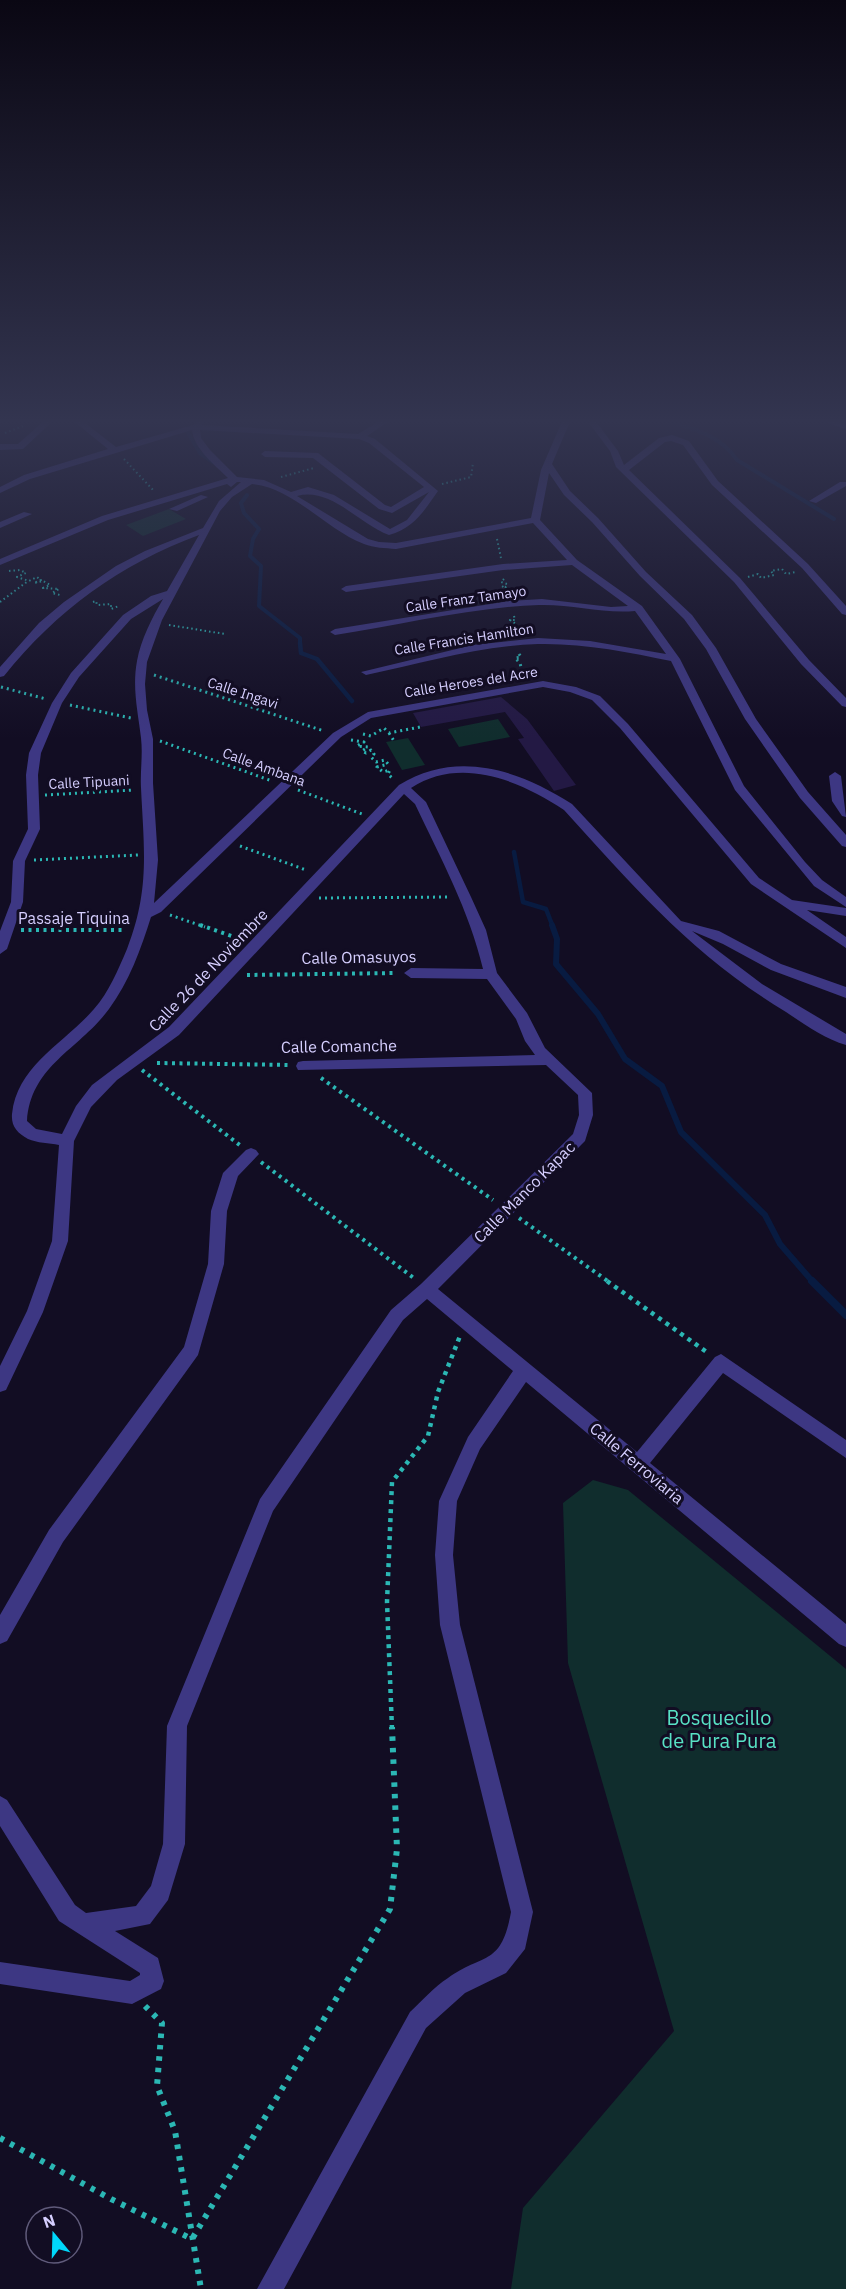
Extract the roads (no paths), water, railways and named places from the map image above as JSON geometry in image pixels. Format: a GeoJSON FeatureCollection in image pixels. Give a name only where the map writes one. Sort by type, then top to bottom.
{"type":"FeatureCollection","features":[{"type":"Feature","properties":{"kind":"street"},"geometry":{"type":"LineString","coordinates":[[0,562],[86,526]]}},
{"type":"Feature","properties":{"kind":"street"},"geometry":{"type":"LineString","coordinates":[[67,1141],[32,1134],[19,1124],[18,1106],[35,1072],[98,1015],[115,993],[140,930],[151,912],[147,739],[142,720],[141,674],[144,649],[154,622],[209,526]]}},
{"type":"Feature","properties":{"kind":"street"},"geometry":{"type":"LineString","coordinates":[[340,526],[365,541],[386,546],[502,526]]}},
{"type":"Feature","properties":{"kind":"street"},"geometry":{"type":"LineString","coordinates":[[379,526],[389,532],[403,530],[408,526]]}},
{"type":"Feature","properties":{"kind":"street"},"geometry":{"type":"LineString","coordinates":[[541,526],[574,561],[638,609],[675,659],[739,787],[801,865],[818,883],[846,903]]}},
{"type":"Feature","properties":{"kind":"street"},"geometry":{"type":"LineString","coordinates":[[601,526],[643,574],[688,617],[711,648],[751,719],[796,784],[846,843]]}},
{"type":"Feature","properties":{"kind":"street"},"geometry":{"type":"LineString","coordinates":[[681,526],[737,580],[805,662],[846,704]]}},
{"type":"Feature","properties":{"kind":"street"},"geometry":{"type":"LineString","coordinates":[[761,526],[805,566],[846,612]]}},
{"type":"Feature","properties":{"kind":"street"},"geometry":{"type":"LineString","coordinates":[[0,674],[76,596],[145,554],[208,529]]}},
{"type":"Feature","properties":{"kind":"street"},"geometry":{"type":"LineString","coordinates":[[346,589],[502,567],[574,561]]}},
{"type":"Feature","properties":{"kind":"street"},"geometry":{"type":"LineString","coordinates":[[0,949],[17,902],[19,861],[34,829],[32,796],[35,753],[57,703],[75,675],[137,609],[154,598],[169,594]]}},
{"type":"Feature","properties":{"kind":"street","name":"Calle Franz Tamayo"},"geometry":{"type":"LineString","coordinates":[[335,632],[509,604],[542,602],[617,610],[638,609]]}},
{"type":"Feature","properties":{"kind":"street","name":"Calle Francis Hamilton"},"geometry":{"type":"LineString","coordinates":[[366,672],[446,655],[539,641],[618,649],[675,659]]}},
{"type":"Feature","properties":{"kind":"street","name":"Calle Heroes del Acre"},"geometry":{"type":"LineString","coordinates":[[151,912],[337,735],[368,715],[543,684],[596,698],[624,726],[755,881],[846,943]]}},
{"type":"Feature","properties":{"kind":"street","name":"Calle 26 de Noviembre"},"geometry":{"type":"LineString","coordinates":[[0,1384],[35,1312],[60,1241],[67,1141],[83,1105],[103,1083],[156,1047],[302,898],[373,818],[403,788],[426,775],[452,769],[477,771],[519,780],[547,793],[568,807],[678,926],[742,976],[795,1012],[846,1040]]}},
{"type":"Feature","properties":{"kind":"street"},"geometry":{"type":"LineString","coordinates":[[835,776],[838,801],[846,813]]}},
{"type":"Feature","properties":{"kind":"street"},"geometry":{"type":"LineString","coordinates":[[403,788],[420,802],[465,897],[480,930],[491,974],[522,1017],[532,1041],[548,1060]]}},
{"type":"Feature","properties":{"kind":"street"},"geometry":{"type":"LineString","coordinates":[[790,904],[846,912]]}},
{"type":"Feature","properties":{"kind":"street"},"geometry":{"type":"LineString","coordinates":[[678,926],[691,925],[704,930],[778,968],[846,993]]}},
{"type":"Feature","properties":{"kind":"street","name":"Calle Omasuyos"},"geometry":{"type":"LineString","coordinates":[[411,973],[491,974]]}},
{"type":"Feature","properties":{"kind":"street","name":"Calle Comanche"},"geometry":{"type":"LineString","coordinates":[[303,1066],[548,1060]]}},
{"type":"Feature","properties":{"kind":"street","name":"Calle Manco Kapac"},"geometry":{"type":"LineString","coordinates":[[427,1289],[580,1137],[586,1115],[585,1093],[548,1060]]}},
{"type":"Feature","properties":{"kind":"street"},"geometry":{"type":"LineString","coordinates":[[0,1634],[56,1536],[192,1350],[216,1264],[219,1211],[231,1173],[251,1154]]}},
{"type":"Feature","properties":{"kind":"street"},"geometry":{"type":"LineString","coordinates":[[84,1924],[142,1916],[160,1892],[174,1844],[177,1726],[266,1505],[397,1315],[427,1289]]}},
{"type":"Feature","properties":{"kind":"street","name":"Calle Ferroviaria"},"geometry":{"type":"LineString","coordinates":[[427,1289],[846,1637]]}},
{"type":"Feature","properties":{"kind":"street"},"geometry":{"type":"LineString","coordinates":[[638,1464],[721,1362],[846,1450]]}},
{"type":"Feature","properties":{"kind":"street"},"geometry":{"type":"LineString","coordinates":[[270,2289],[418,2020],[457,1985],[498,1965],[518,1941],[522,1912],[450,1624],[444,1555],[448,1501],[474,1443],[524,1370]]}},
{"type":"Feature","properties":{"kind":"street"},"geometry":{"type":"LineString","coordinates":[[0,1807],[67,1913],[150,1966],[153,1982],[132,1993],[0,1973]]}},
{"type":"Feature","properties":{"kind":"waterway"},"geometry":{"type":"LineString","coordinates":[[256,526],[259,529],[253,539],[250,556],[261,566],[259,606],[300,638],[300,643]]}},
{"type":"Feature","properties":{"kind":"waterway"},"geometry":{"type":"LineString","coordinates":[[300,643],[301,653],[317,659],[352,701]]}},
{"type":"Feature","properties":{"kind":"waterway"},"geometry":{"type":"LineString","coordinates":[[514,852],[523,902],[546,909],[553,927]]}},
{"type":"Feature","properties":{"kind":"waterway"},"geometry":{"type":"LineString","coordinates":[[552,925],[557,939],[556,964],[598,1014],[625,1059],[662,1086],[681,1132],[765,1215],[780,1244],[813,1282]]}},
{"type":"Feature","properties":{"kind":"waterway"},"geometry":{"type":"LineString","coordinates":[[813,1282],[846,1315]]}},
{"type":"Feature","properties":{"kind":"park label","name":"Bosquecillo de Pura Pura"},"geometry":{"type":"Point","coordinates":[719,1728]}}]}
